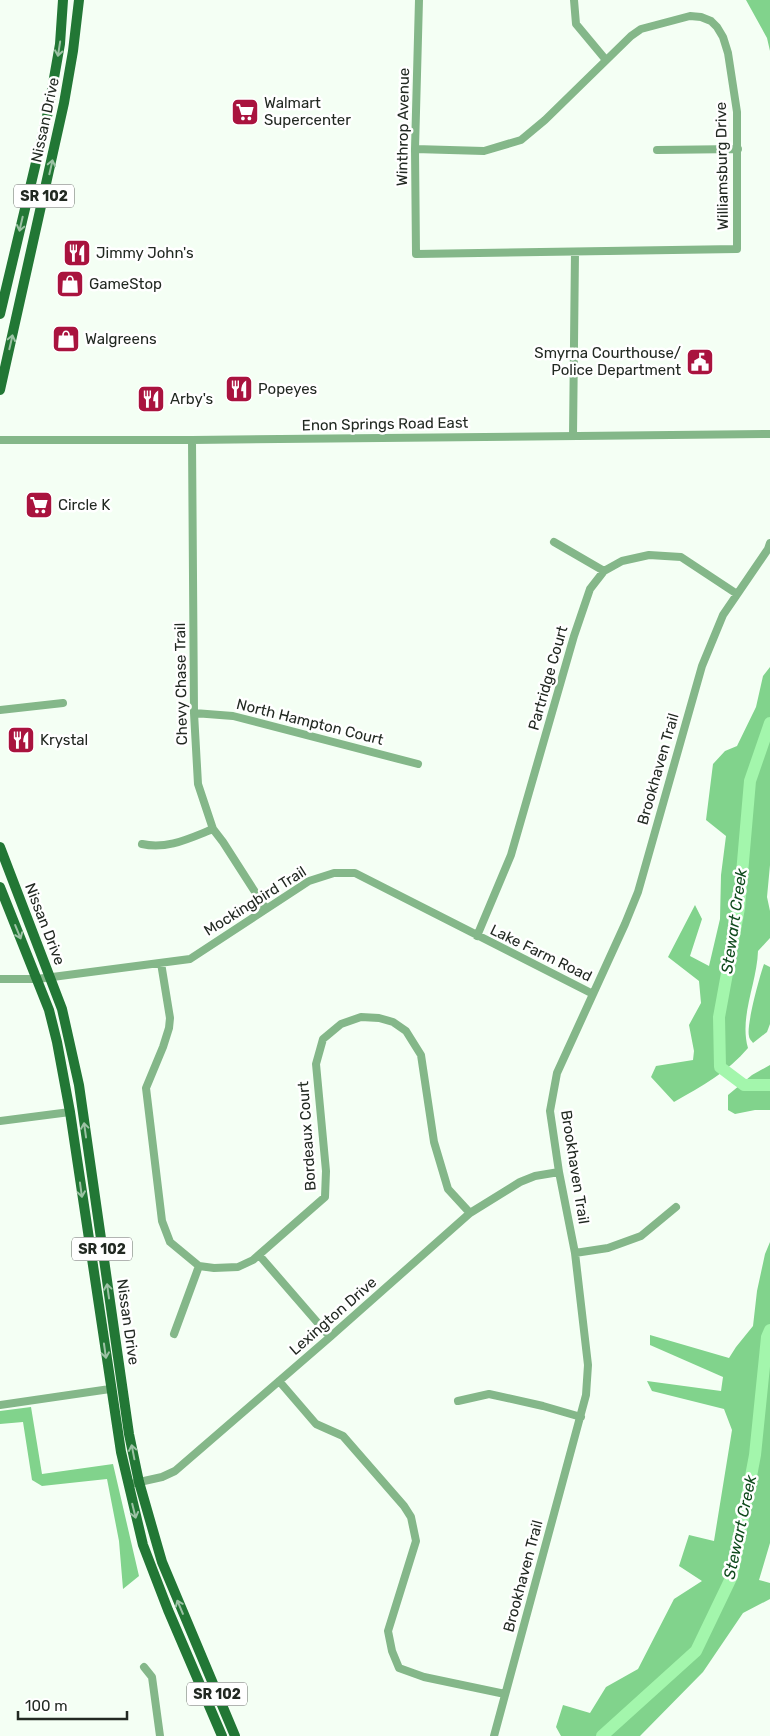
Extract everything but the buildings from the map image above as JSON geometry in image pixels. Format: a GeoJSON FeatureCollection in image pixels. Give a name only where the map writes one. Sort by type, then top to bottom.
{"type":"FeatureCollection","features":[{"type":"Feature","properties":{"kind":"main road","name":"Nissan Drive"},"geometry":{"type":"LineString","coordinates":[[0,314],[48,112],[60,44],[63,0]]}},
{"type":"Feature","properties":{"kind":"main road","name":"Nissan Drive"},"geometry":{"type":"LineString","coordinates":[[0,390],[64,104],[74,51],[79,0]]}},
{"type":"Feature","properties":{"kind":"main road","name":"Nissan Drive"},"geometry":{"type":"LineString","coordinates":[[0,847],[62,1009],[79,1085],[129,1434],[139,1482],[162,1562],[235,1736]]}},
{"type":"Feature","properties":{"kind":"main road","name":"Nissan Drive"},"geometry":{"type":"LineString","coordinates":[[0,887],[37,979],[57,1042],[70,1112],[110,1389],[128,1484],[143,1545],[168,1610],[222,1736]]}},
{"type":"Feature","properties":{"kind":"street","name":"Winthrop Avenue"},"geometry":{"type":"LineString","coordinates":[[416,254],[419,0]]}},
{"type":"Feature","properties":{"kind":"street"},"geometry":{"type":"LineString","coordinates":[[574,0],[576,24],[606,60]]}},
{"type":"Feature","properties":{"kind":"street","name":"Williamsburg Drive"},"geometry":{"type":"LineString","coordinates":[[416,149],[484,151],[521,140],[545,120],[631,36],[641,29],[690,16],[701,17],[711,21],[723,37],[728,54],[737,112],[736,249],[416,254]]}},
{"type":"Feature","properties":{"kind":"street"},"geometry":{"type":"LineString","coordinates":[[657,150],[738,149]]}},
{"type":"Feature","properties":{"kind":"street"},"geometry":{"type":"LineString","coordinates":[[573,436],[575,252]]}},
{"type":"Feature","properties":{"kind":"street","name":"Enon Springs Road East"},"geometry":{"type":"LineString","coordinates":[[0,440],[770,434]]}},
{"type":"Feature","properties":{"kind":"street","name":"Chevy Chase Trail"},"geometry":{"type":"LineString","coordinates":[[192,440],[194,713],[198,784],[213,829],[266,909]]}},
{"type":"Feature","properties":{"kind":"street"},"geometry":{"type":"LineString","coordinates":[[554,542],[604,571]]}},
{"type":"Feature","properties":{"kind":"street","name":"Brookhaven Trail"},"geometry":{"type":"LineString","coordinates":[[494,1736],[586,1395],[588,1366],[575,1253],[559,1172],[550,1111],[557,1072],[638,892],[702,666],[723,615],[768,549],[770,543]]}},
{"type":"Feature","properties":{"kind":"street","name":"Partridge Court"},"geometry":{"type":"LineString","coordinates":[[476,936],[511,855],[574,636],[590,589],[604,571],[622,561],[649,556],[681,556],[737,594]]}},
{"type":"Feature","properties":{"kind":"street"},"geometry":{"type":"LineString","coordinates":[[0,710],[63,703]]}},
{"type":"Feature","properties":{"kind":"street","name":"North Hampton Court"},"geometry":{"type":"LineString","coordinates":[[194,713],[233,716],[418,764]]}},
{"type":"Feature","properties":{"kind":"street"},"geometry":{"type":"LineString","coordinates":[[142,844],[149,846],[176,844],[213,829]]}},
{"type":"Feature","properties":{"kind":"street","name":"Mockingbird Trail"},"geometry":{"type":"LineString","coordinates":[[37,979],[190,959],[309,881],[334,873],[355,873],[476,936]]}},
{"type":"Feature","properties":{"kind":"street","name":"Lake Farm Road"},"geometry":{"type":"LineString","coordinates":[[476,936],[593,994]]}},
{"type":"Feature","properties":{"kind":"street"},"geometry":{"type":"LineString","coordinates":[[161,963],[170,1018],[169,1028],[146,1088],[162,1221],[170,1242],[199,1266],[174,1334]]}},
{"type":"Feature","properties":{"kind":"street"},"geometry":{"type":"LineString","coordinates":[[0,979],[37,979]]}},
{"type":"Feature","properties":{"kind":"street","name":"Bordeaux Court"},"geometry":{"type":"LineString","coordinates":[[199,1266],[214,1268],[238,1267],[253,1260],[325,1197],[326,1172],[316,1064],[323,1039],[341,1024],[360,1017],[379,1018],[393,1022],[406,1031],[421,1055],[434,1142],[448,1189],[470,1213]]}},
{"type":"Feature","properties":{"kind":"street"},"geometry":{"type":"LineString","coordinates":[[0,1121],[70,1112]]}},
{"type":"Feature","properties":{"kind":"street","name":"Lexington Drive"},"geometry":{"type":"LineString","coordinates":[[128,1484],[162,1477],[175,1470],[330,1337],[470,1213],[520,1182],[535,1176],[559,1172]]}},
{"type":"Feature","properties":{"kind":"street"},"geometry":{"type":"LineString","coordinates":[[575,1253],[608,1248],[640,1236],[676,1207]]}},
{"type":"Feature","properties":{"kind":"street"},"geometry":{"type":"LineString","coordinates":[[259,1255],[330,1337]]}},
{"type":"Feature","properties":{"kind":"street"},"geometry":{"type":"LineString","coordinates":[[279,1380],[316,1424],[343,1436],[404,1506],[411,1517],[416,1541],[388,1631],[392,1651],[399,1668],[424,1677],[505,1694]]}},
{"type":"Feature","properties":{"kind":"street"},"geometry":{"type":"LineString","coordinates":[[0,1405],[110,1389]]}},
{"type":"Feature","properties":{"kind":"street"},"geometry":{"type":"LineString","coordinates":[[458,1401],[489,1394],[538,1404],[581,1417]]}},
{"type":"Feature","properties":{"kind":"street"},"geometry":{"type":"LineString","coordinates":[[144,1667],[152,1677],[160,1736]]}},
{"type":"Feature","properties":{"kind":"green space"},"geometry":{"type":"Polygon","coordinates":[[[746,0],[770,0],[770,51],[767,38],[746,0]]]}},
{"type":"Feature","properties":{"kind":"green space"},"geometry":{"type":"Polygon","coordinates":[[[770,667],[770,865],[767,897],[770,911],[770,938],[758,951],[747,1012],[746,1036],[748,1048],[723,1071],[674,1102],[651,1077],[656,1066],[693,1060],[694,1051],[689,1025],[701,1003],[699,981],[668,957],[695,905],[702,919],[690,956],[709,966],[720,919],[721,875],[726,836],[706,820],[713,764],[725,751],[737,746],[756,707],[763,676],[770,667]]]}},
{"type":"Feature","properties":{"kind":"green space"},"geometry":{"type":"Polygon","coordinates":[[[764,964],[770,967],[770,1024],[767,1032],[753,1043],[749,1037],[751,1012],[764,964]]]}},
{"type":"Feature","properties":{"kind":"green space"},"geometry":{"type":"Polygon","coordinates":[[[770,1065],[770,1110],[755,1110],[735,1114],[728,1110],[728,1095],[752,1075],[770,1065]]]}},
{"type":"Feature","properties":{"kind":"green space"},"geometry":{"type":"Polygon","coordinates":[[[770,1242],[770,1543],[759,1580],[770,1583],[770,1599],[743,1613],[703,1672],[640,1736],[561,1736],[556,1727],[563,1705],[590,1713],[606,1687],[638,1669],[674,1599],[702,1581],[679,1566],[689,1535],[714,1541],[732,1430],[724,1409],[652,1391],[647,1381],[721,1391],[723,1377],[650,1345],[650,1335],[729,1358],[753,1326],[757,1291],[765,1254],[770,1242]]]}},
{"type":"Feature","properties":{"kind":"green space"},"geometry":{"type":"Polygon","coordinates":[[[31,1407],[42,1474],[113,1464],[139,1576],[123,1589],[119,1541],[107,1479],[42,1486],[32,1480],[23,1422],[0,1424],[0,1411],[31,1407]]]}},
{"type":"Feature","properties":{"kind":"waterway","name":"Stewart Creek"},"geometry":{"type":"LineString","coordinates":[[770,723],[750,781],[739,908],[719,1017],[720,1067],[744,1085],[770,1085]]}},
{"type":"Feature","properties":{"kind":"waterway","name":"Stewart Creek"},"geometry":{"type":"LineString","coordinates":[[602,1736],[696,1651],[732,1576],[755,1455],[767,1337],[770,1330]]}},
{"type":"Feature","properties":{"kind":"place","name":"Walmart Supercenter"},"geometry":{"type":"Point","coordinates":[245,112]}},
{"type":"Feature","properties":{"kind":"place","name":"Jimmy John's"},"geometry":{"type":"Point","coordinates":[77,253]}},
{"type":"Feature","properties":{"kind":"place","name":"GameStop"},"geometry":{"type":"Point","coordinates":[70,284]}},
{"type":"Feature","properties":{"kind":"place","name":"Walgreens"},"geometry":{"type":"Point","coordinates":[66,339]}},
{"type":"Feature","properties":{"kind":"place","name":"Smyrna Courthouse/ Police Department"},"geometry":{"type":"Point","coordinates":[700,362]}},
{"type":"Feature","properties":{"kind":"place","name":"Popeyes"},"geometry":{"type":"Point","coordinates":[239,389]}},
{"type":"Feature","properties":{"kind":"place","name":"Arby's"},"geometry":{"type":"Point","coordinates":[151,399]}},
{"type":"Feature","properties":{"kind":"place","name":"Circle K"},"geometry":{"type":"Point","coordinates":[39,505]}},
{"type":"Feature","properties":{"kind":"place","name":"Krystal"},"geometry":{"type":"Point","coordinates":[21,740]}}]}
